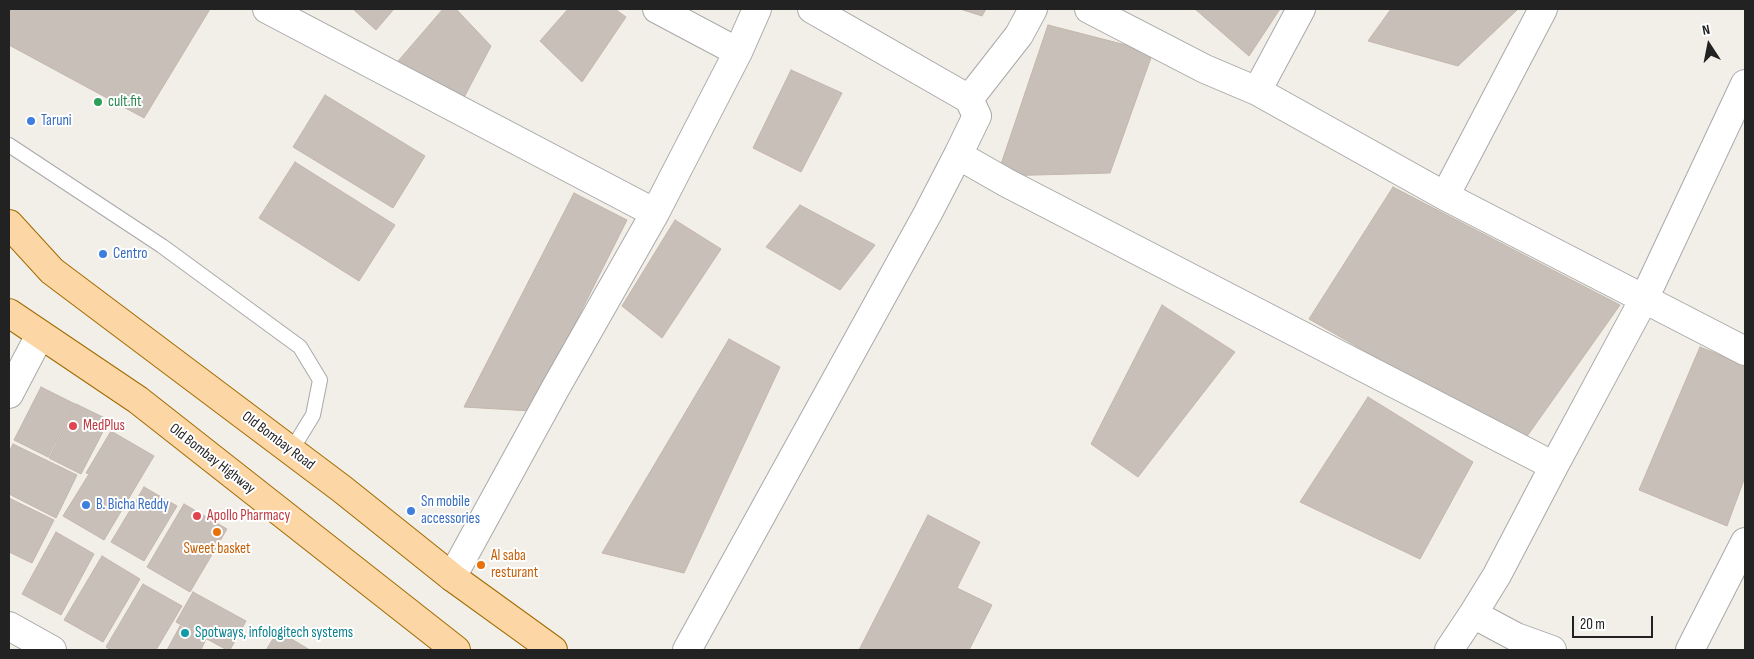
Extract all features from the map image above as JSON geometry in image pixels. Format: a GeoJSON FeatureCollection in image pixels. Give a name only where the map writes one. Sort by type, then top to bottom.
{"type":"FeatureCollection","features":[{"type":"Feature","properties":{"kind":"main road","name":"Old Bombay Road"},"geometry":{"type":"LineString","coordinates":[[9,224],[52,272],[291,451],[452,577],[553,650]]}},
{"type":"Feature","properties":{"kind":"main road"},"geometry":{"type":"LineString","coordinates":[[9,244],[52,272]]}},
{"type":"Feature","properties":{"kind":"main road","name":"Old Bombay Highway"},"geometry":{"type":"LineString","coordinates":[[9,313],[138,400],[456,650]]}},
{"type":"Feature","properties":{"kind":"street"},"geometry":{"type":"LineString","coordinates":[[657,9],[738,52]]}},
{"type":"Feature","properties":{"kind":"street"},"geometry":{"type":"LineString","coordinates":[[452,577],[555,389],[655,213],[738,52],[757,9]]}},
{"type":"Feature","properties":{"kind":"street"},"geometry":{"type":"LineString","coordinates":[[687,650],[928,213],[977,116],[968,99],[812,9]]}},
{"type":"Feature","properties":{"kind":"street"},"geometry":{"type":"LineString","coordinates":[[968,99],[1018,35],[1033,9]]}},
{"type":"Feature","properties":{"kind":"street"},"geometry":{"type":"LineString","coordinates":[[1089,9],[1205,69],[1257,91],[1445,196],[1644,300],[1745,350]]}},
{"type":"Feature","properties":{"kind":"street"},"geometry":{"type":"LineString","coordinates":[[1257,91],[1301,9]]}},
{"type":"Feature","properties":{"kind":"street"},"geometry":{"type":"LineString","coordinates":[[1445,196],[1543,9]]}},
{"type":"Feature","properties":{"kind":"street"},"geometry":{"type":"LineString","coordinates":[[284,13],[655,213]]}},
{"type":"Feature","properties":{"kind":"street"},"geometry":{"type":"LineString","coordinates":[[1449,650],[1474,614],[1497,575],[1644,300],[1745,84]]}},
{"type":"Feature","properties":{"kind":"street"},"geometry":{"type":"LineString","coordinates":[[958,155],[1007,183],[1554,466]]}},
{"type":"Feature","properties":{"kind":"street"},"geometry":{"type":"LineString","coordinates":[[9,394],[40,335]]}},
{"type":"Feature","properties":{"kind":"street"},"geometry":{"type":"LineString","coordinates":[[1690,650],[1738,574],[1745,542]]}},
{"type":"Feature","properties":{"kind":"street"},"geometry":{"type":"LineString","coordinates":[[1474,614],[1516,637],[1552,650]]}},
{"type":"Feature","properties":{"kind":"street"},"geometry":{"type":"LineString","coordinates":[[9,626],[52,650]]}},
{"type":"Feature","properties":{"kind":"lane"},"geometry":{"type":"LineString","coordinates":[[9,145],[162,246],[300,347],[320,380],[313,415],[291,451]]}},
{"type":"Feature","properties":{"kind":"building"},"geometry":{"type":"Polygon","coordinates":[[[9,9],[210,9],[144,118],[9,45],[9,9]]]}},
{"type":"Feature","properties":{"kind":"building"},"geometry":{"type":"Polygon","coordinates":[[[353,9],[394,9],[376,30],[353,9]]]}},
{"type":"Feature","properties":{"kind":"building"},"geometry":{"type":"Polygon","coordinates":[[[443,9],[456,9],[491,46],[458,109],[393,67],[443,9]]]}},
{"type":"Feature","properties":{"kind":"building"},"geometry":{"type":"Polygon","coordinates":[[[568,9],[615,9],[626,17],[582,82],[540,41],[568,9]]]}},
{"type":"Feature","properties":{"kind":"building"},"geometry":{"type":"Polygon","coordinates":[[[960,9],[986,9],[982,16],[960,9]]]}},
{"type":"Feature","properties":{"kind":"building"},"geometry":{"type":"Polygon","coordinates":[[[1195,9],[1280,9],[1249,56],[1195,9]]]}},
{"type":"Feature","properties":{"kind":"building"},"geometry":{"type":"Polygon","coordinates":[[[1391,9],[1518,9],[1458,66],[1368,41],[1391,9]]]}},
{"type":"Feature","properties":{"kind":"building"},"geometry":{"type":"Polygon","coordinates":[[[1048,25],[1153,52],[1110,173],[997,176],[1048,25]]]}},
{"type":"Feature","properties":{"kind":"building"},"geometry":{"type":"Polygon","coordinates":[[[791,70],[842,93],[801,172],[753,148],[791,70]]]}},
{"type":"Feature","properties":{"kind":"building"},"geometry":{"type":"Polygon","coordinates":[[[325,95],[425,156],[393,208],[293,147],[325,95]]]}},
{"type":"Feature","properties":{"kind":"building"},"geometry":{"type":"Polygon","coordinates":[[[295,162],[395,225],[359,281],[259,218],[295,162]]]}},
{"type":"Feature","properties":{"kind":"building"},"geometry":{"type":"Polygon","coordinates":[[[1393,187],[1620,305],[1523,442],[1309,319],[1393,187]]]}},
{"type":"Feature","properties":{"kind":"building"},"geometry":{"type":"Polygon","coordinates":[[[574,193],[627,220],[531,411],[464,407],[574,193]]]}},
{"type":"Feature","properties":{"kind":"building"},"geometry":{"type":"Polygon","coordinates":[[[800,205],[875,245],[840,290],[766,247],[800,205]]]}},
{"type":"Feature","properties":{"kind":"building"},"geometry":{"type":"Polygon","coordinates":[[[675,220],[721,249],[662,338],[622,306],[675,220]]]}},
{"type":"Feature","properties":{"kind":"building"},"geometry":{"type":"Polygon","coordinates":[[[1162,305],[1235,352],[1138,477],[1091,444],[1162,305]]]}},
{"type":"Feature","properties":{"kind":"building"},"geometry":{"type":"Polygon","coordinates":[[[729,339],[780,367],[684,573],[602,553],[729,339]]]}},
{"type":"Feature","properties":{"kind":"building"},"geometry":{"type":"Polygon","coordinates":[[[1700,347],[1745,365],[1745,477],[1727,526],[1639,490],[1700,347]]]}},
{"type":"Feature","properties":{"kind":"building"},"geometry":{"type":"Polygon","coordinates":[[[41,387],[75,404],[48,457],[14,440],[41,387]]]}},
{"type":"Feature","properties":{"kind":"building"},"geometry":{"type":"Polygon","coordinates":[[[1368,397],[1473,462],[1420,559],[1300,502],[1368,397]]]}},
{"type":"Feature","properties":{"kind":"building"},"geometry":{"type":"Polygon","coordinates":[[[76,404],[109,420],[81,474],[49,458],[76,404]]]}},
{"type":"Feature","properties":{"kind":"building"},"geometry":{"type":"Polygon","coordinates":[[[111,431],[154,456],[104,540],[63,516],[89,474],[86,473],[111,431]]]}},
{"type":"Feature","properties":{"kind":"building"},"geometry":{"type":"Polygon","coordinates":[[[13,444],[77,475],[56,518],[9,494],[9,452],[13,444]]]}},
{"type":"Feature","properties":{"kind":"building"},"geometry":{"type":"Polygon","coordinates":[[[144,487],[177,506],[144,561],[111,542],[144,487]]]}},
{"type":"Feature","properties":{"kind":"building"},"geometry":{"type":"Polygon","coordinates":[[[9,498],[54,520],[32,563],[9,552],[9,498]]]}},
{"type":"Feature","properties":{"kind":"building"},"geometry":{"type":"Polygon","coordinates":[[[184,504],[227,529],[190,592],[147,567],[184,504]]]}},
{"type":"Feature","properties":{"kind":"building"},"geometry":{"type":"Polygon","coordinates":[[[928,515],[980,542],[957,588],[992,605],[969,650],[859,650],[928,515]]]}},
{"type":"Feature","properties":{"kind":"building"},"geometry":{"type":"Polygon","coordinates":[[[56,532],[94,554],[61,615],[22,594],[56,532]]]}},
{"type":"Feature","properties":{"kind":"building"},"geometry":{"type":"Polygon","coordinates":[[[102,556],[140,579],[103,642],[64,620],[102,556]]]}},
{"type":"Feature","properties":{"kind":"building"},"geometry":{"type":"Polygon","coordinates":[[[143,584],[182,606],[156,650],[111,650],[106,647],[143,584]]]}},
{"type":"Feature","properties":{"kind":"building"},"geometry":{"type":"Polygon","coordinates":[[[193,592],[246,621],[230,650],[176,622],[193,592]]]}},
{"type":"Feature","properties":{"kind":"building","name":"Spotways, infologitech systems"},"geometry":{"type":"Polygon","coordinates":[[[180,626],[206,639],[201,650],[167,650],[180,626]]]}},
{"type":"Feature","properties":{"kind":"building"},"geometry":{"type":"Polygon","coordinates":[[[278,631],[310,650],[266,650],[278,631]]]}},
{"type":"Feature","properties":{"kind":"place","name":"cult.fit"},"geometry":{"type":"Point","coordinates":[98,102]}},
{"type":"Feature","properties":{"kind":"place","name":"Taruni"},"geometry":{"type":"Point","coordinates":[31,121]}},
{"type":"Feature","properties":{"kind":"place","name":"Centro"},"geometry":{"type":"Point","coordinates":[103,254]}},
{"type":"Feature","properties":{"kind":"place","name":"MedPlus"},"geometry":{"type":"Point","coordinates":[73,426]}},
{"type":"Feature","properties":{"kind":"place","name":"B. Bicha Reddy"},"geometry":{"type":"Point","coordinates":[86,505]}},
{"type":"Feature","properties":{"kind":"place","name":"Sn mobile accessories"},"geometry":{"type":"Point","coordinates":[411,511]}},
{"type":"Feature","properties":{"kind":"place","name":"Apollo Pharmacy"},"geometry":{"type":"Point","coordinates":[197,516]}},
{"type":"Feature","properties":{"kind":"place","name":"Sweet basket"},"geometry":{"type":"Point","coordinates":[217,532]}},
{"type":"Feature","properties":{"kind":"place","name":"Al saba resturant"},"geometry":{"type":"Point","coordinates":[481,565]}},
{"type":"Feature","properties":{"kind":"place","name":"Spotways, infologitech systems"},"geometry":{"type":"Point","coordinates":[185,633]}}]}
